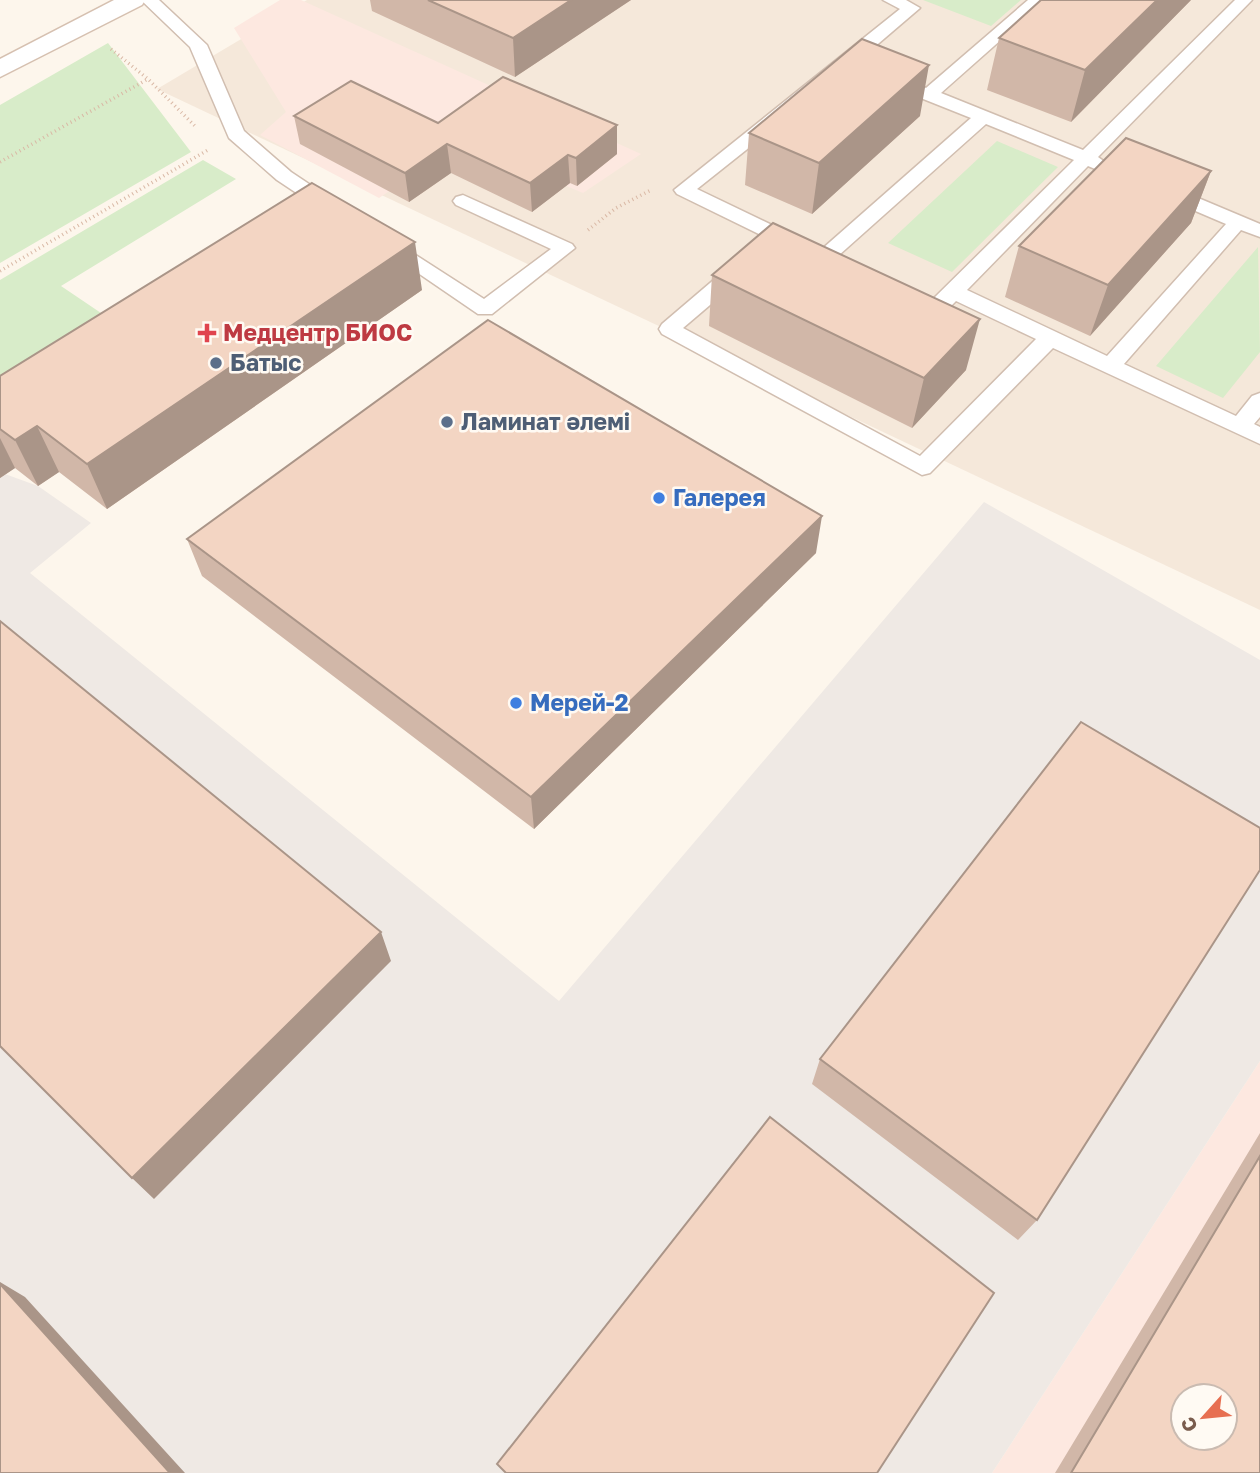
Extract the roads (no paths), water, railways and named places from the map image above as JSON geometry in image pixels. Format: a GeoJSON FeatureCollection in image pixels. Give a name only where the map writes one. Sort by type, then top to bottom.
{"type":"FeatureCollection","features":[{"type":"Feature","properties":{"kind":"main road"},"geometry":{"type":"LineString","coordinates":[[0,69],[134,0]]}},
{"type":"Feature","properties":{"kind":"lane"},"geometry":{"type":"LineString","coordinates":[[149,0],[198,45],[236,134],[284,176],[351,220]]}},
{"type":"Feature","properties":{"kind":"lane"},"geometry":{"type":"LineString","coordinates":[[891,0],[912,8],[684,190],[934,311],[1244,0]]}},
{"type":"Feature","properties":{"kind":"lane"},"geometry":{"type":"LineString","coordinates":[[928,95],[1038,0]]}},
{"type":"Feature","properties":{"kind":"lane"},"geometry":{"type":"LineString","coordinates":[[846,62],[1124,174]]}},
{"type":"Feature","properties":{"kind":"lane"},"geometry":{"type":"LineString","coordinates":[[824,258],[983,117]]}},
{"type":"Feature","properties":{"kind":"lane"},"geometry":{"type":"LineString","coordinates":[[1149,185],[1260,231]]}},
{"type":"Feature","properties":{"kind":"lane"},"geometry":{"type":"LineString","coordinates":[[373,235],[485,309],[565,247],[463,201]]}},
{"type":"Feature","properties":{"kind":"lane"},"geometry":{"type":"LineString","coordinates":[[1110,366],[1238,222]]}},
{"type":"Feature","properties":{"kind":"lane"},"geometry":{"type":"LineString","coordinates":[[778,235],[669,329],[922,467],[1050,338]]}},
{"type":"Feature","properties":{"kind":"lane"},"geometry":{"type":"LineString","coordinates":[[954,292],[1250,432],[1260,401]]}},
{"type":"Feature","properties":{"kind":"place","name":"Медцентр БИОС"},"geometry":{"type":"Point","coordinates":[207,333]}},
{"type":"Feature","properties":{"kind":"place","name":"Батыс"},"geometry":{"type":"Point","coordinates":[216,363]}},
{"type":"Feature","properties":{"kind":"place","name":"Ламинат әлемі"},"geometry":{"type":"Point","coordinates":[447,422]}},
{"type":"Feature","properties":{"kind":"place","name":"Галерея"},"geometry":{"type":"Point","coordinates":[659,498]}},
{"type":"Feature","properties":{"kind":"place","name":"Мерей-2"},"geometry":{"type":"Point","coordinates":[516,703]}}]}
